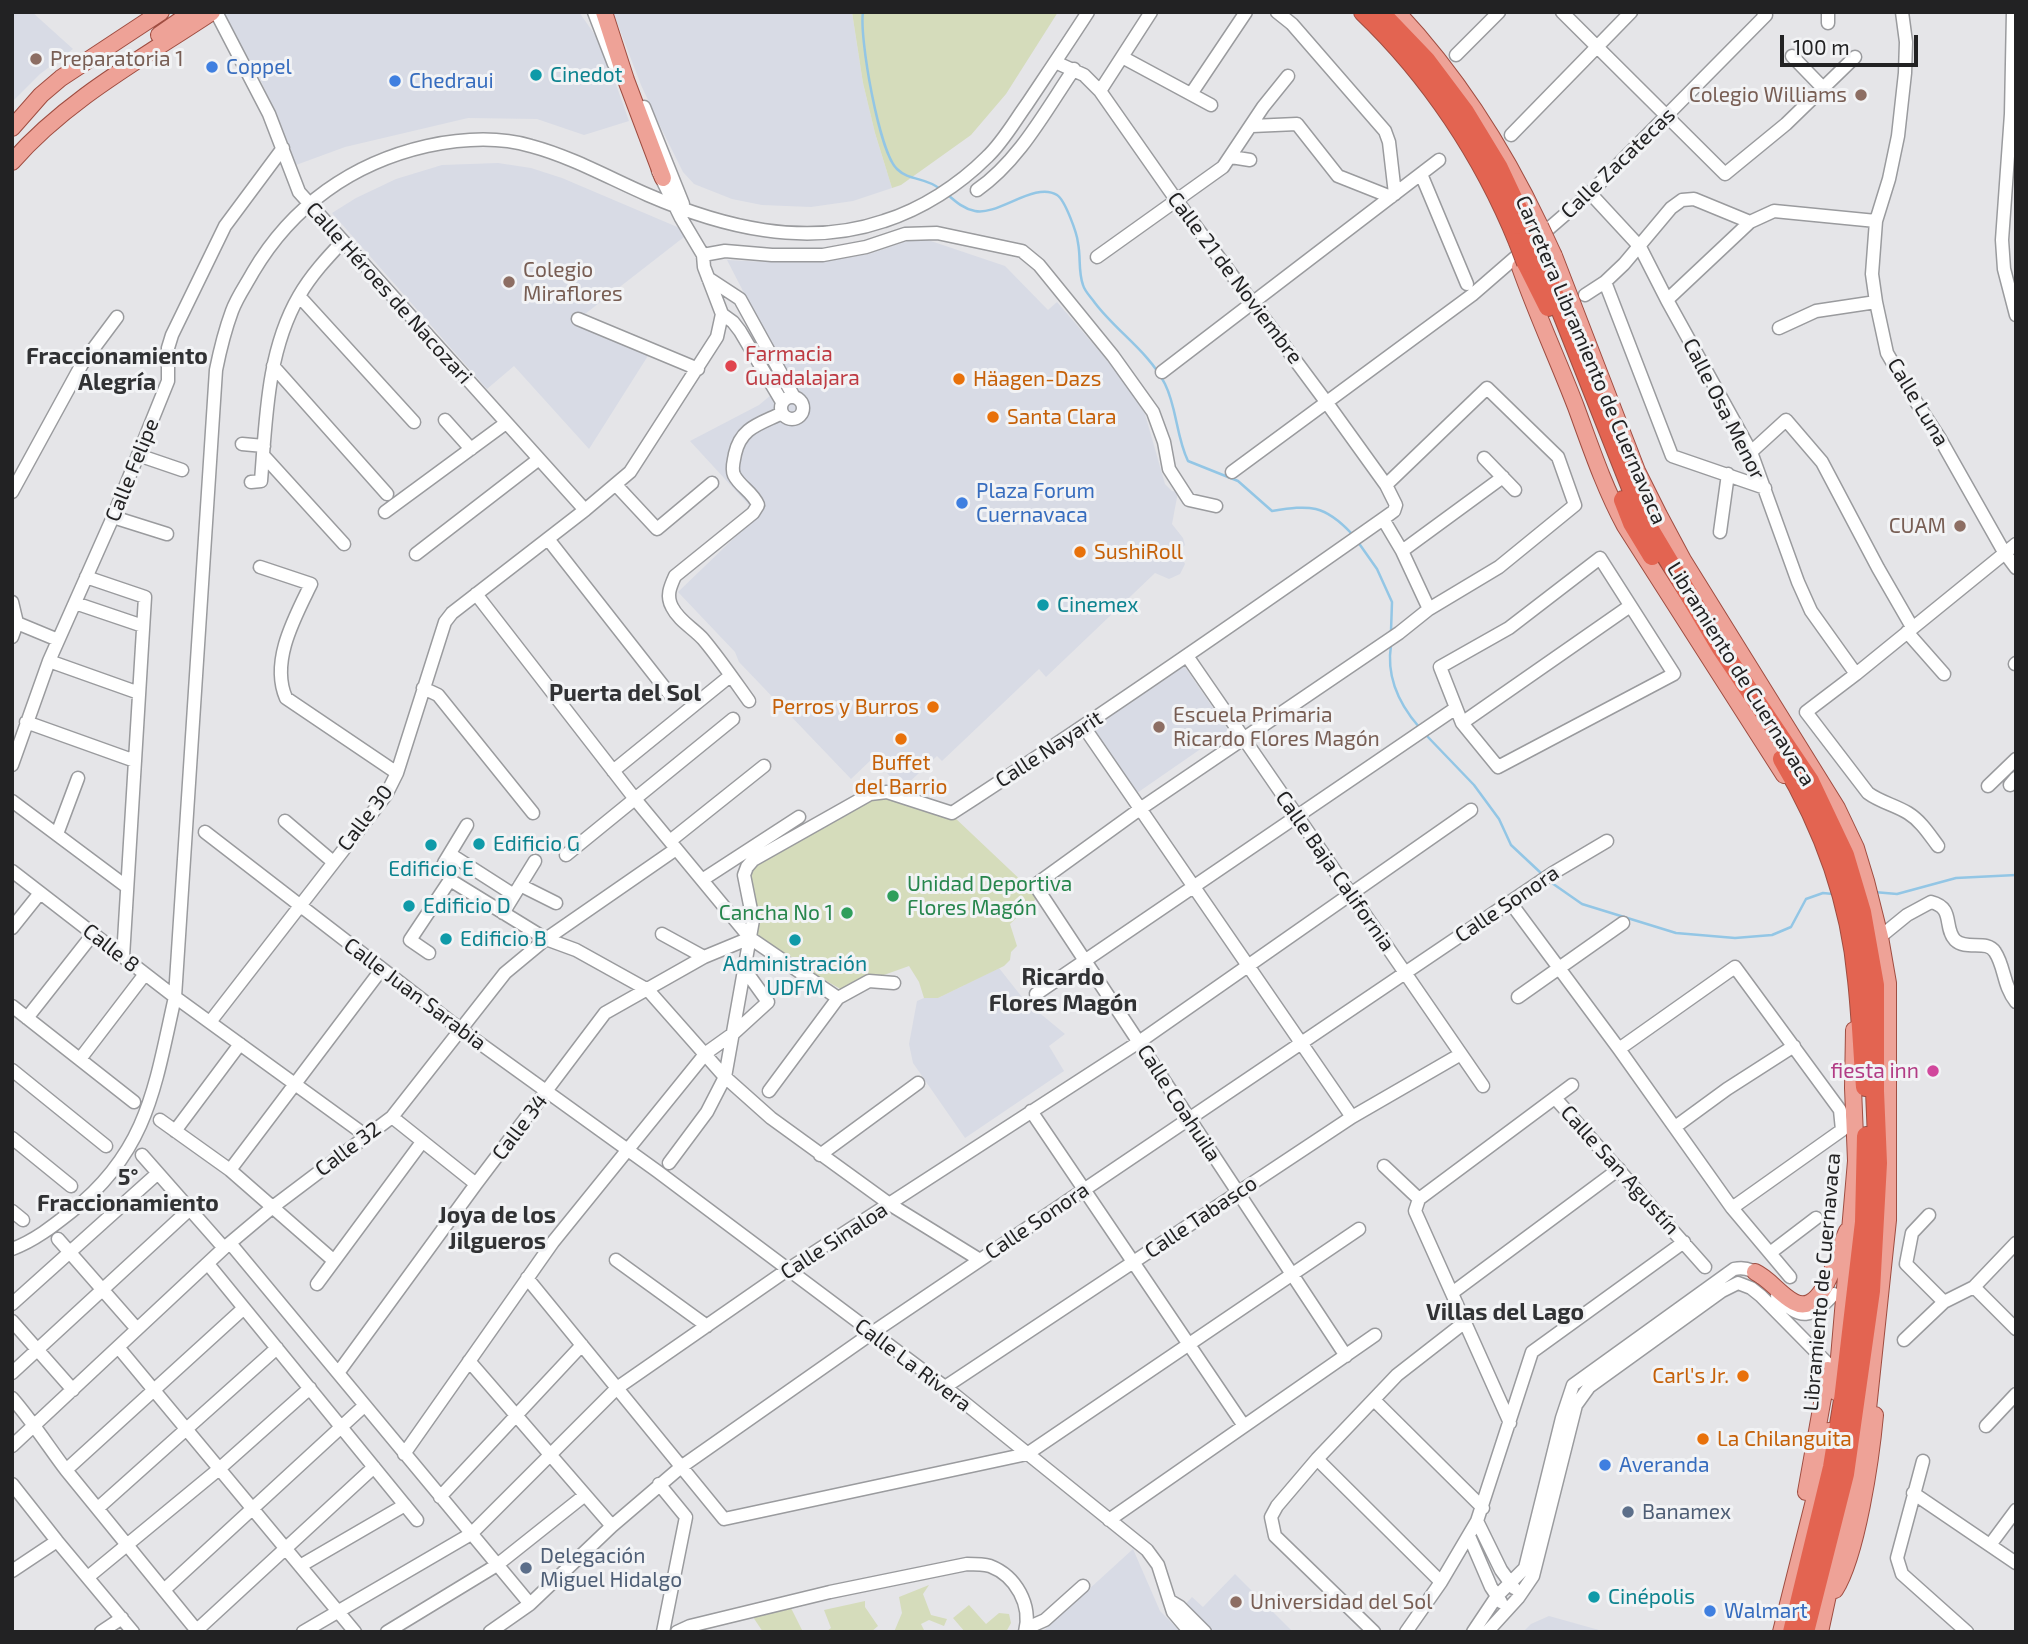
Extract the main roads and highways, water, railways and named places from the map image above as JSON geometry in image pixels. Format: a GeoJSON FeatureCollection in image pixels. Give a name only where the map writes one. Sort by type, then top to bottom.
{"type":"FeatureCollection","features":[{"type":"Feature","properties":{"kind":"highway","name":"Carretera Libramiento de Cuernavaca"},"geometry":{"type":"LineString","coordinates":[[1363,12],[1421,75],[1459,128],[1525,237]]}},
{"type":"Feature","properties":{"kind":"highway","name":"Carretera Libramiento de Cuernavaca"},"geometry":{"type":"LineString","coordinates":[[1380,12],[1426,60],[1465,112],[1499,168],[1535,262],[1550,313],[1632,523],[1793,776],[1848,885],[1868,911],[1875,985],[1878,1163],[1871,1291],[1845,1474],[1805,1632]]}},
{"type":"Feature","properties":{"kind":"highway","name":"Carretera Libramiento de Cuernavaca"},"geometry":{"type":"LineString","coordinates":[[1792,1632],[1832,1467],[1843,1400],[1864,1222],[1865,1090],[1857,979],[1841,905],[1848,885]]}},
{"type":"Feature","properties":{"kind":"main road"},"geometry":{"type":"LineString","coordinates":[[12,111],[48,80],[146,12]]}},
{"type":"Feature","properties":{"kind":"main road"},"geometry":{"type":"LineString","coordinates":[[12,128],[41,95],[61,78],[161,12]]}},
{"type":"Feature","properties":{"kind":"main road"},"geometry":{"type":"LineString","coordinates":[[12,157],[74,93],[192,12]]}},
{"type":"Feature","properties":{"kind":"main road"},"geometry":{"type":"LineString","coordinates":[[12,162],[37,136],[103,84],[214,12]]}},
{"type":"Feature","properties":{"kind":"main road"},"geometry":{"type":"LineString","coordinates":[[606,12],[626,80],[663,178]]}},
{"type":"Feature","properties":{"kind":"main road","name":"Libramiento de Cuernavaca"},"geometry":{"type":"LineString","coordinates":[[1352,12],[1415,80],[1452,130],[1481,180],[1525,237]]}},
{"type":"Feature","properties":{"kind":"main road","name":"Libramiento de Cuernavaca"},"geometry":{"type":"LineString","coordinates":[[1396,12],[1429,46],[1464,92],[1505,159],[1525,237],[1535,262],[1617,422],[1654,504],[1683,560],[1837,808],[1856,848],[1848,885]]}},
{"type":"Feature","properties":{"kind":"main road","name":"Libramiento de Cuernavaca"},"geometry":{"type":"LineString","coordinates":[[1781,1632],[1823,1465],[1835,1399],[1853,1219],[1856,1161],[1854,1033],[1851,981],[1841,905]]}},
{"type":"Feature","properties":{"kind":"main road"},"geometry":{"type":"LineString","coordinates":[[1820,1632],[1850,1482],[1868,1409],[1888,1220],[1888,983],[1880,937],[1868,911]]}},
{"type":"Feature","properties":{"kind":"main road"},"geometry":{"type":"LineString","coordinates":[[1755,1272],[1766,1277],[1796,1303],[1807,1305],[1816,1301],[1823,1291],[1853,1219]]}},
{"type":"Feature","properties":{"kind":"main road"},"geometry":{"type":"LineString","coordinates":[[1790,1598],[1791,1560],[1806,1495],[1829,1365],[1834,1294],[1839,1269]]}},
{"type":"Feature","properties":{"kind":"main road"},"geometry":{"type":"LineString","coordinates":[[1827,1605],[1846,1569],[1858,1518],[1874,1426],[1890,1270]]}},
{"type":"Feature","properties":{"kind":"waterway"},"geometry":{"type":"LineString","coordinates":[[863,12],[864,45],[872,93],[890,158],[902,173],[929,182],[940,189]]}},
{"type":"Feature","properties":{"kind":"waterway"},"geometry":{"type":"LineString","coordinates":[[948,195],[967,209],[975,211],[994,209],[1038,192],[1057,195],[1067,210],[1075,232],[1084,288],[1103,313],[1158,372],[1169,393],[1188,461],[1238,481],[1272,511],[1316,509],[1333,517],[1352,534]]}},
{"type":"Feature","properties":{"kind":"waterway"},"geometry":{"type":"LineString","coordinates":[[1358,542],[1377,569],[1392,602],[1391,631]]}},
{"type":"Feature","properties":{"kind":"waterway"},"geometry":{"type":"LineString","coordinates":[[1391,645],[1392,679],[1405,709],[1419,727]]}},
{"type":"Feature","properties":{"kind":"waterway"},"geometry":{"type":"LineString","coordinates":[[1426,735],[1474,785],[1499,819],[1511,845],[1542,874]]}},
{"type":"Feature","properties":{"kind":"waterway"},"geometry":{"type":"LineString","coordinates":[[1874,892],[1897,894],[1956,878],[2016,875]]}},
{"type":"Feature","properties":{"kind":"waterway"},"geometry":{"type":"LineString","coordinates":[[1549,881],[1582,904],[1676,933],[1735,938],[1772,935],[1791,927],[1806,899],[1823,893],[1833,894]]}},
{"type":"Feature","properties":{"kind":"place","name":"Preparatoria 1"},"geometry":{"type":"Point","coordinates":[36,59]}},
{"type":"Feature","properties":{"kind":"place","name":"Coppel"},"geometry":{"type":"Point","coordinates":[212,67]}},
{"type":"Feature","properties":{"kind":"place","name":"Cinedot"},"geometry":{"type":"Point","coordinates":[536,75]}},
{"type":"Feature","properties":{"kind":"place","name":"Chedraui"},"geometry":{"type":"Point","coordinates":[395,81]}},
{"type":"Feature","properties":{"kind":"place","name":"Colegio Williams"},"geometry":{"type":"Point","coordinates":[1861,95]}},
{"type":"Feature","properties":{"kind":"place","name":"Colegio Miraflores"},"geometry":{"type":"Point","coordinates":[509,282]}},
{"type":"Feature","properties":{"kind":"place","name":"Farmacia Guadalajara"},"geometry":{"type":"Point","coordinates":[731,366]}},
{"type":"Feature","properties":{"kind":"place","name":"Häagen-Dazs"},"geometry":{"type":"Point","coordinates":[959,379]}},
{"type":"Feature","properties":{"kind":"place","name":"Santa Clara"},"geometry":{"type":"Point","coordinates":[993,417]}},
{"type":"Feature","properties":{"kind":"place","name":"Plaza Forum Cuernavaca"},"geometry":{"type":"Point","coordinates":[962,503]}},
{"type":"Feature","properties":{"kind":"place","name":"CUAM"},"geometry":{"type":"Point","coordinates":[1960,526]}},
{"type":"Feature","properties":{"kind":"place","name":"SushiRoll"},"geometry":{"type":"Point","coordinates":[1080,552]}},
{"type":"Feature","properties":{"kind":"place","name":"Cinemex"},"geometry":{"type":"Point","coordinates":[1043,605]}},
{"type":"Feature","properties":{"kind":"place","name":"Perros y Burros"},"geometry":{"type":"Point","coordinates":[933,707]}},
{"type":"Feature","properties":{"kind":"place","name":"Escuela Primaria Ricardo Flores Magón"},"geometry":{"type":"Point","coordinates":[1159,727]}},
{"type":"Feature","properties":{"kind":"place","name":"Buffet del Barrio"},"geometry":{"type":"Point","coordinates":[901,739]}},
{"type":"Feature","properties":{"kind":"place","name":"Edificio G"},"geometry":{"type":"Point","coordinates":[479,844]}},
{"type":"Feature","properties":{"kind":"place","name":"Edificio E"},"geometry":{"type":"Point","coordinates":[431,845]}},
{"type":"Feature","properties":{"kind":"place","name":"Unidad Deportiva Flores Magón"},"geometry":{"type":"Point","coordinates":[893,896]}},
{"type":"Feature","properties":{"kind":"place","name":"Edificio D"},"geometry":{"type":"Point","coordinates":[409,906]}},
{"type":"Feature","properties":{"kind":"place","name":"Cancha No 1"},"geometry":{"type":"Point","coordinates":[847,913]}},
{"type":"Feature","properties":{"kind":"place","name":"Edificio B"},"geometry":{"type":"Point","coordinates":[446,939]}},
{"type":"Feature","properties":{"kind":"place","name":"Administración UDFM"},"geometry":{"type":"Point","coordinates":[795,940]}},
{"type":"Feature","properties":{"kind":"place","name":"fiesta inn"},"geometry":{"type":"Point","coordinates":[1933,1071]}},
{"type":"Feature","properties":{"kind":"place","name":"Carl's Jr."},"geometry":{"type":"Point","coordinates":[1743,1376]}},
{"type":"Feature","properties":{"kind":"place","name":"La Chilanguita"},"geometry":{"type":"Point","coordinates":[1703,1439]}},
{"type":"Feature","properties":{"kind":"place","name":"Averanda"},"geometry":{"type":"Point","coordinates":[1605,1465]}},
{"type":"Feature","properties":{"kind":"place","name":"Banamex"},"geometry":{"type":"Point","coordinates":[1628,1512]}},
{"type":"Feature","properties":{"kind":"place","name":"Delegación Miguel Hidalgo"},"geometry":{"type":"Point","coordinates":[526,1568]}},
{"type":"Feature","properties":{"kind":"place","name":"Cinépolis"},"geometry":{"type":"Point","coordinates":[1594,1597]}},
{"type":"Feature","properties":{"kind":"place","name":"Universidad del Sol"},"geometry":{"type":"Point","coordinates":[1236,1602]}},
{"type":"Feature","properties":{"kind":"place","name":"Walmart"},"geometry":{"type":"Point","coordinates":[1710,1611]}},
{"type":"Feature","properties":{"kind":"district","name":"Fraccionamiento Alegría"},"geometry":{"type":"Point","coordinates":[117,369]}},
{"type":"Feature","properties":{"kind":"district","name":"Puerta del Sol"},"geometry":{"type":"Point","coordinates":[625,693]}},
{"type":"Feature","properties":{"kind":"district","name":"Ricardo Flores Magón"},"geometry":{"type":"Point","coordinates":[1063,990]}},
{"type":"Feature","properties":{"kind":"district","name":"5° Fraccionamiento"},"geometry":{"type":"Point","coordinates":[128,1190]}},
{"type":"Feature","properties":{"kind":"district","name":"Joya de los Jilgueros"},"geometry":{"type":"Point","coordinates":[497,1228]}},
{"type":"Feature","properties":{"kind":"district","name":"Villas del Lago"},"geometry":{"type":"Point","coordinates":[1505,1312]}}]}
